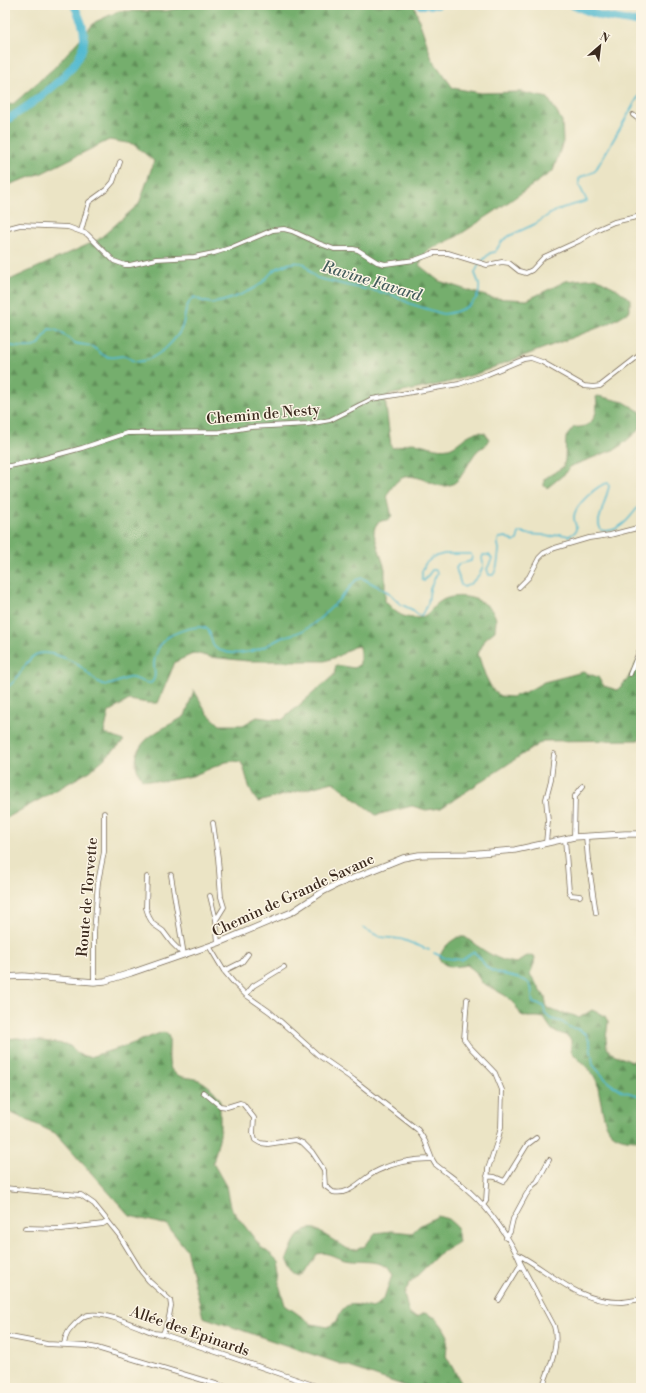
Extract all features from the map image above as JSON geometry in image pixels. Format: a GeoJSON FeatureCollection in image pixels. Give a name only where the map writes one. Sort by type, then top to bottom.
{"type":"FeatureCollection","features":[{"type":"Feature","properties":{"kind":"street"},"geometry":{"type":"LineString","coordinates":[[633,115],[641,121]]}},
{"type":"Feature","properties":{"kind":"street"},"geometry":{"type":"LineString","coordinates":[[81,231],[89,202],[107,189],[113,182],[120,162]]}},
{"type":"Feature","properties":{"kind":"street"},"geometry":{"type":"LineString","coordinates":[[5,228],[20,225],[68,227],[81,231],[90,237],[114,261],[125,265],[156,259],[194,257],[214,253],[273,230],[284,229],[334,249],[358,250],[377,262],[385,264],[415,260],[434,253],[448,253],[482,264],[502,262],[509,263],[519,271],[526,272],[532,270],[544,257],[579,241],[598,228],[614,222],[641,216]]}},
{"type":"Feature","properties":{"kind":"street","name":"Chemin de Nesty"},"geometry":{"type":"LineString","coordinates":[[5,467],[41,459],[127,433],[220,432],[251,427],[308,424],[330,420],[372,399],[459,384],[524,359],[531,358],[542,362],[584,386],[600,386],[641,354]]}},
{"type":"Feature","properties":{"kind":"street"},"geometry":{"type":"LineString","coordinates":[[519,587],[529,577],[539,558],[544,553],[555,548],[589,538],[610,535],[641,527]]}},
{"type":"Feature","properties":{"kind":"street"},"geometry":{"type":"LineString","coordinates":[[630,674],[641,647]]}},
{"type":"Feature","properties":{"kind":"street"},"geometry":{"type":"LineString","coordinates":[[546,843],[548,822],[546,798],[551,780],[554,754]]}},
{"type":"Feature","properties":{"kind":"street"},"geometry":{"type":"LineString","coordinates":[[574,838],[575,796],[583,786]]}},
{"type":"Feature","properties":{"kind":"street","name":"Route de Torvette"},"geometry":{"type":"LineString","coordinates":[[94,982],[94,933],[98,882],[104,852],[104,813]]}},
{"type":"Feature","properties":{"kind":"street"},"geometry":{"type":"LineString","coordinates":[[213,823],[218,858],[220,897],[224,907],[216,920]]}},
{"type":"Feature","properties":{"kind":"street","name":"Chemin de Grande Savane"},"geometry":{"type":"LineString","coordinates":[[5,977],[23,976],[94,982],[105,981],[184,956],[218,943],[292,912],[336,885],[403,858],[419,855],[468,854],[515,850],[586,836],[641,834]]}},
{"type":"Feature","properties":{"kind":"street"},"geometry":{"type":"LineString","coordinates":[[586,836],[596,913]]}},
{"type":"Feature","properties":{"kind":"street"},"geometry":{"type":"LineString","coordinates":[[565,839],[569,891],[571,895],[580,896]]}},
{"type":"Feature","properties":{"kind":"street"},"geometry":{"type":"LineString","coordinates":[[171,875],[184,956]]}},
{"type":"Feature","properties":{"kind":"street"},"geometry":{"type":"LineString","coordinates":[[146,877],[146,908],[149,917],[153,924],[163,931],[184,956]]}},
{"type":"Feature","properties":{"kind":"street"},"geometry":{"type":"LineString","coordinates":[[210,896],[216,920],[218,943]]}},
{"type":"Feature","properties":{"kind":"street"},"geometry":{"type":"LineString","coordinates":[[208,946],[224,971],[246,995],[281,1022],[318,1055],[354,1080],[418,1130],[425,1141],[435,1164],[471,1192],[483,1205],[517,1254],[554,1326],[556,1342],[542,1388]]}},
{"type":"Feature","properties":{"kind":"street"},"geometry":{"type":"LineString","coordinates":[[224,971],[242,962],[248,954]]}},
{"type":"Feature","properties":{"kind":"street"},"geometry":{"type":"LineString","coordinates":[[246,995],[252,986],[284,967]]}},
{"type":"Feature","properties":{"kind":"street"},"geometry":{"type":"LineString","coordinates":[[467,999],[464,1039],[495,1073],[502,1090],[501,1127],[488,1169],[486,1201],[483,1205]]}},
{"type":"Feature","properties":{"kind":"street"},"geometry":{"type":"LineString","coordinates":[[203,1092],[220,1106],[227,1107],[240,1103],[243,1104],[254,1118],[253,1133],[255,1140],[260,1143],[279,1144],[286,1141],[296,1140],[303,1143],[312,1152],[324,1170],[326,1186],[333,1192],[342,1192],[356,1186],[376,1171],[398,1163],[432,1159]]}},
{"type":"Feature","properties":{"kind":"street"},"geometry":{"type":"LineString","coordinates":[[487,1176],[495,1177],[504,1181],[526,1145],[536,1138]]}},
{"type":"Feature","properties":{"kind":"street"},"geometry":{"type":"LineString","coordinates":[[506,1238],[510,1232],[513,1219],[526,1195],[536,1182],[549,1160]]}},
{"type":"Feature","properties":{"kind":"street"},"geometry":{"type":"LineString","coordinates":[[5,1188],[55,1194],[81,1195],[94,1204],[119,1235],[141,1271],[149,1281],[170,1300],[171,1306],[169,1317],[162,1334]]}},
{"type":"Feature","properties":{"kind":"street"},"geometry":{"type":"LineString","coordinates":[[25,1228],[62,1229],[103,1224],[108,1221]]}},
{"type":"Feature","properties":{"kind":"street"},"geometry":{"type":"LineString","coordinates":[[517,1254],[564,1286],[585,1296],[607,1301],[621,1302],[641,1299]]}},
{"type":"Feature","properties":{"kind":"street"},"geometry":{"type":"LineString","coordinates":[[499,1300],[521,1264]]}},
{"type":"Feature","properties":{"kind":"street","name":"Allée des Epinards"},"geometry":{"type":"LineString","coordinates":[[64,1345],[68,1331],[80,1319],[92,1314],[107,1316],[322,1388]]}},
{"type":"Feature","properties":{"kind":"street"},"geometry":{"type":"LineString","coordinates":[[5,1336],[47,1344],[88,1346],[97,1348],[229,1388]]}},
{"type":"Feature","properties":{"kind":"green space"},"geometry":{"type":"Polygon","coordinates":[[[197,5],[414,5],[432,59],[453,88],[481,93],[521,92],[548,98],[562,121],[563,142],[553,171],[456,237],[427,251],[419,265],[439,281],[492,298],[527,300],[566,281],[596,278],[617,289],[630,299],[630,311],[608,324],[476,374],[446,383],[389,395],[385,399],[391,446],[393,448],[411,443],[444,449],[454,446],[470,435],[479,432],[485,433],[489,439],[484,447],[475,453],[460,478],[450,485],[438,485],[420,478],[408,476],[399,480],[387,495],[392,517],[389,520],[378,523],[375,527],[374,534],[385,569],[385,601],[398,613],[409,618],[423,617],[437,603],[448,598],[455,597],[471,598],[486,605],[491,610],[496,618],[495,631],[486,638],[478,654],[485,675],[492,689],[500,696],[512,697],[528,691],[544,682],[583,672],[598,677],[604,686],[617,690],[627,680],[641,655],[641,738],[638,740],[543,741],[441,808],[426,810],[412,806],[376,815],[333,782],[258,802],[252,793],[241,762],[226,762],[192,776],[160,782],[142,779],[137,770],[136,764],[137,755],[141,747],[153,734],[185,716],[194,690],[207,713],[220,725],[243,725],[257,717],[282,720],[334,675],[336,665],[354,668],[360,664],[360,646],[353,647],[339,656],[325,661],[248,661],[210,657],[195,653],[175,662],[158,703],[129,700],[109,712],[104,733],[124,741],[90,771],[5,819],[5,282],[98,240],[139,204],[154,161],[133,144],[109,140],[42,173],[5,186],[5,105],[13,104],[54,68],[95,22],[119,11],[165,11],[197,5]]]}},
{"type":"Feature","properties":{"kind":"green space"},"geometry":{"type":"Polygon","coordinates":[[[598,396],[624,402],[641,412],[641,428],[618,448],[569,467],[567,472],[547,488],[544,486],[544,479],[563,467],[565,460],[566,437],[574,427],[581,427],[590,423],[595,414],[597,403],[596,397],[598,396]]]}},
{"type":"Feature","properties":{"kind":"green space"},"geometry":{"type":"Polygon","coordinates":[[[458,937],[465,937],[490,954],[510,962],[517,963],[525,957],[531,955],[535,957],[530,974],[545,997],[547,1008],[579,1018],[592,1010],[605,1016],[608,1022],[606,1038],[607,1048],[611,1053],[632,1062],[641,1056],[641,1140],[621,1138],[614,1135],[610,1130],[604,1117],[595,1077],[571,1051],[571,1040],[567,1036],[552,1030],[544,1018],[527,1017],[521,1015],[515,1005],[506,996],[481,982],[476,972],[467,965],[448,966],[439,959],[444,948],[458,937]]]}},
{"type":"Feature","properties":{"kind":"green space"},"geometry":{"type":"Polygon","coordinates":[[[163,1032],[168,1034],[169,1037],[169,1062],[171,1069],[177,1075],[199,1080],[211,1088],[220,1099],[220,1135],[213,1163],[226,1186],[230,1207],[261,1247],[279,1262],[281,1274],[279,1284],[285,1305],[312,1324],[328,1327],[337,1321],[346,1306],[360,1305],[373,1308],[384,1298],[392,1275],[386,1267],[377,1263],[350,1261],[321,1253],[317,1254],[302,1277],[296,1275],[287,1259],[296,1238],[304,1231],[315,1229],[348,1249],[356,1250],[365,1246],[375,1233],[392,1231],[412,1233],[419,1226],[438,1216],[448,1219],[457,1227],[459,1242],[439,1254],[410,1282],[404,1294],[409,1314],[417,1317],[425,1313],[436,1318],[443,1327],[448,1336],[446,1356],[464,1388],[411,1388],[203,1317],[186,1249],[167,1225],[130,1216],[55,1133],[5,1110],[5,1039],[18,1038],[65,1044],[70,1046],[80,1055],[89,1057],[123,1047],[163,1032]]]}},
{"type":"Feature","properties":{"kind":"waterway"},"geometry":{"type":"LineString","coordinates":[[5,121],[40,97],[65,75],[75,63],[81,51],[84,40],[84,31],[74,5]]}},
{"type":"Feature","properties":{"kind":"waterway"},"geometry":{"type":"LineString","coordinates":[[421,5],[437,5]]}},
{"type":"Feature","properties":{"kind":"waterway"},"geometry":{"type":"LineString","coordinates":[[572,5],[601,16],[641,23]]}},
{"type":"Feature","properties":{"kind":"waterway","name":"Ravine Favard"},"geometry":{"type":"LineString","coordinates":[[630,111],[641,92]]}},
{"type":"Feature","properties":{"kind":"waterway","name":"Ravine Favard"},"geometry":{"type":"LineString","coordinates":[[482,261],[490,253],[495,252],[502,241],[509,236],[535,224],[562,208],[587,201],[579,185],[579,179],[582,176],[595,171],[629,113]]}},
{"type":"Feature","properties":{"kind":"waterway","name":"Ravine Favard"},"geometry":{"type":"LineString","coordinates":[[5,345],[32,347],[41,342],[49,329],[53,329],[57,330],[75,343],[90,346],[108,357],[124,356],[138,362],[147,360],[165,349],[177,336],[181,330],[188,303],[194,297],[211,303],[230,299],[245,293],[262,283],[276,269],[284,265],[297,263],[305,264],[317,278],[390,294],[411,304],[443,314],[455,312],[473,302],[477,297],[479,292],[479,282],[475,273],[479,264]]}},
{"type":"Feature","properties":{"kind":"waterway"},"geometry":{"type":"LineString","coordinates":[[5,689],[15,680],[30,659],[40,653],[52,654],[71,661],[81,667],[96,681],[105,685],[131,678],[151,683],[155,677],[155,656],[160,645],[168,637],[182,630],[194,627],[205,628],[210,633],[213,645],[226,652],[235,653],[255,650],[309,627],[322,617],[356,580],[362,578],[388,592],[400,604],[413,610],[421,616],[428,603],[430,589],[437,573],[436,570],[432,570],[424,581],[422,580],[422,572],[425,564],[433,557],[444,554],[471,554],[471,561],[459,564],[456,568],[461,585],[464,587],[473,581],[481,572],[483,555],[489,555],[492,559],[487,569],[489,575],[493,575],[498,563],[499,538],[506,537],[514,542],[517,540],[519,533],[522,532],[550,537],[560,534],[569,536],[575,532],[576,526],[574,517],[578,507],[587,496],[604,484],[608,483],[609,487],[599,520],[601,530],[608,531],[619,527],[629,518],[641,503]]}},
{"type":"Feature","properties":{"kind":"waterway"},"geometry":{"type":"LineString","coordinates":[[363,928],[380,937],[401,939],[429,950]]}},
{"type":"Feature","properties":{"kind":"waterway"},"geometry":{"type":"LineString","coordinates":[[434,953],[445,958],[462,960],[473,952],[489,969],[529,983],[533,1003],[544,1006],[545,1014],[551,1019],[562,1022],[569,1027],[586,1034],[590,1043],[593,1065],[609,1083],[622,1091],[641,1096]]}}]}
